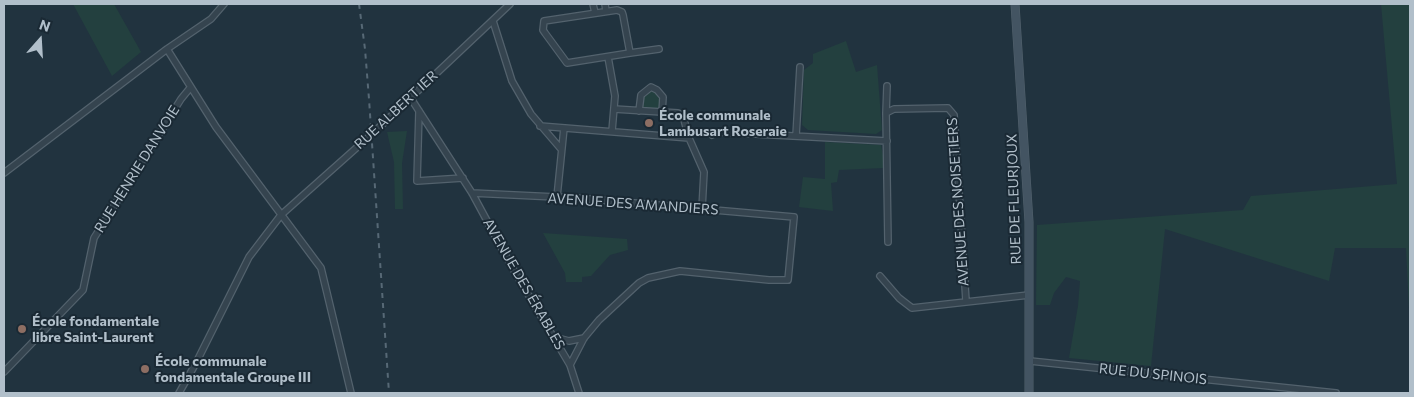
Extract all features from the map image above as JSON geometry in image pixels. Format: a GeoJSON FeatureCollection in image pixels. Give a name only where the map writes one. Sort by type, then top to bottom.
{"type":"FeatureCollection","features":[{"type":"Feature","properties":{"kind":"street"},"geometry":{"type":"LineString","coordinates":[[4,173],[167,49],[211,20],[224,4]]}},
{"type":"Feature","properties":{"kind":"street","name":"RUE ALBERT IER"},"geometry":{"type":"LineString","coordinates":[[178,393],[196,363],[249,257],[281,215],[510,4]]}},
{"type":"Feature","properties":{"kind":"street"},"geometry":{"type":"LineString","coordinates":[[593,4],[595,13]]}},
{"type":"Feature","properties":{"kind":"street"},"geometry":{"type":"LineString","coordinates":[[605,4],[606,11]]}},
{"type":"Feature","properties":{"kind":"street","name":"RUE DE FLEURJOUX"},"geometry":{"type":"LineString","coordinates":[[1015,4],[1027,178],[1029,393]]}},
{"type":"Feature","properties":{"kind":"street"},"geometry":{"type":"LineString","coordinates":[[630,53],[624,15],[617,10],[544,21],[543,30],[567,63],[658,49]]}},
{"type":"Feature","properties":{"kind":"street"},"geometry":{"type":"LineString","coordinates":[[492,21],[512,81],[531,114],[561,149]]}},
{"type":"Feature","properties":{"kind":"street"},"geometry":{"type":"LineString","coordinates":[[167,49],[216,127],[321,268],[350,393]]}},
{"type":"Feature","properties":{"kind":"street"},"geometry":{"type":"LineString","coordinates":[[608,57],[615,96],[612,131]]}},
{"type":"Feature","properties":{"kind":"street"},"geometry":{"type":"LineString","coordinates":[[796,136],[800,67]]}},
{"type":"Feature","properties":{"kind":"street"},"geometry":{"type":"LineString","coordinates":[[887,86],[888,242]]}},
{"type":"Feature","properties":{"kind":"street"},"geometry":{"type":"LineString","coordinates":[[639,111],[641,95],[651,87],[657,90],[663,97],[662,113]]}},
{"type":"Feature","properties":{"kind":"street","name":"RUE HENRIE DANVOIE"},"geometry":{"type":"LineString","coordinates":[[4,372],[83,290],[94,238],[181,99],[190,88]]}},
{"type":"Feature","properties":{"kind":"street","name":"AVENUE DES ÉRABLES"},"geometry":{"type":"LineString","coordinates":[[410,97],[472,193],[512,267],[570,365],[579,393]]}},
{"type":"Feature","properties":{"kind":"street","name":"AVENUE DES NOISETIERS"},"geometry":{"type":"LineString","coordinates":[[886,113],[894,109],[948,108],[954,115],[966,301]]}},
{"type":"Feature","properties":{"kind":"street"},"geometry":{"type":"LineString","coordinates":[[614,109],[678,113],[683,116],[689,138],[704,172],[702,209]]}},
{"type":"Feature","properties":{"kind":"street"},"geometry":{"type":"LineString","coordinates":[[419,111],[417,181],[463,178]]}},
{"type":"Feature","properties":{"kind":"street"},"geometry":{"type":"LineString","coordinates":[[540,126],[689,138]]}},
{"type":"Feature","properties":{"kind":"street"},"geometry":{"type":"LineString","coordinates":[[557,197],[564,128]]}},
{"type":"Feature","properties":{"kind":"street"},"geometry":{"type":"LineString","coordinates":[[712,135],[718,132],[887,141]]}},
{"type":"Feature","properties":{"kind":"street","name":"AVENUE DES AMANDIERS"},"geometry":{"type":"LineString","coordinates":[[472,193],[557,197],[794,217],[788,280],[768,280],[680,271],[648,278],[639,283],[599,320],[584,338]]}},
{"type":"Feature","properties":{"kind":"street","name":"AVENUE DES NOISETIERS"},"geometry":{"type":"LineString","coordinates":[[880,276],[899,298],[912,308],[1029,295]]}},
{"type":"Feature","properties":{"kind":"street"},"geometry":{"type":"LineString","coordinates":[[554,337],[569,341],[584,338]]}},
{"type":"Feature","properties":{"kind":"street"},"geometry":{"type":"LineString","coordinates":[[570,365],[584,338]]}},
{"type":"Feature","properties":{"kind":"street","name":"RUE DU SPINOIS"},"geometry":{"type":"LineString","coordinates":[[1030,361],[1336,393]]}},
{"type":"Feature","properties":{"kind":"green space"},"geometry":{"type":"Polygon","coordinates":[[[73,4],[114,4],[141,52],[112,76],[73,4]]]}},
{"type":"Feature","properties":{"kind":"green space"},"geometry":{"type":"Polygon","coordinates":[[[1381,4],[1410,4],[1410,308],[1406,248],[1335,248],[1329,281],[1165,229],[1151,366],[1069,358],[1078,306],[1080,281],[1066,277],[1054,293],[1050,305],[1036,305],[1037,225],[1243,210],[1251,196],[1397,184],[1381,4]]]}},
{"type":"Feature","properties":{"kind":"green space"},"geometry":{"type":"Polygon","coordinates":[[[846,41],[856,72],[877,65],[882,130],[876,134],[808,130],[802,125],[804,70],[813,63],[813,54],[846,41]]]}},
{"type":"Feature","properties":{"kind":"green space"},"geometry":{"type":"Polygon","coordinates":[[[651,90],[660,98],[659,110],[641,109],[643,97],[651,90]]]}},
{"type":"Feature","properties":{"kind":"green space"},"geometry":{"type":"Polygon","coordinates":[[[407,131],[402,163],[403,209],[395,209],[394,162],[387,132],[407,131]]]}},
{"type":"Feature","properties":{"kind":"green space"},"geometry":{"type":"Polygon","coordinates":[[[825,142],[881,145],[883,168],[839,170],[837,182],[831,183],[833,211],[799,207],[803,177],[825,179],[825,142]]]}},
{"type":"Feature","properties":{"kind":"green space"},"geometry":{"type":"Polygon","coordinates":[[[543,233],[627,239],[628,250],[610,255],[591,276],[582,277],[582,282],[566,282],[565,273],[543,233]]]}},
{"type":"Feature","properties":{"kind":"railway"},"geometry":{"type":"LineString","coordinates":[[359,4],[369,99],[389,393]]}},
{"type":"Feature","properties":{"kind":"place","name":"École communale Lambusart Roseraie"},"geometry":{"type":"Point","coordinates":[649,123]}},
{"type":"Feature","properties":{"kind":"place","name":"École fondamentale libre Saint-Laurent"},"geometry":{"type":"Point","coordinates":[22,329]}},
{"type":"Feature","properties":{"kind":"place","name":"École communale fondamentale Groupe III"},"geometry":{"type":"Point","coordinates":[145,369]}}]}
